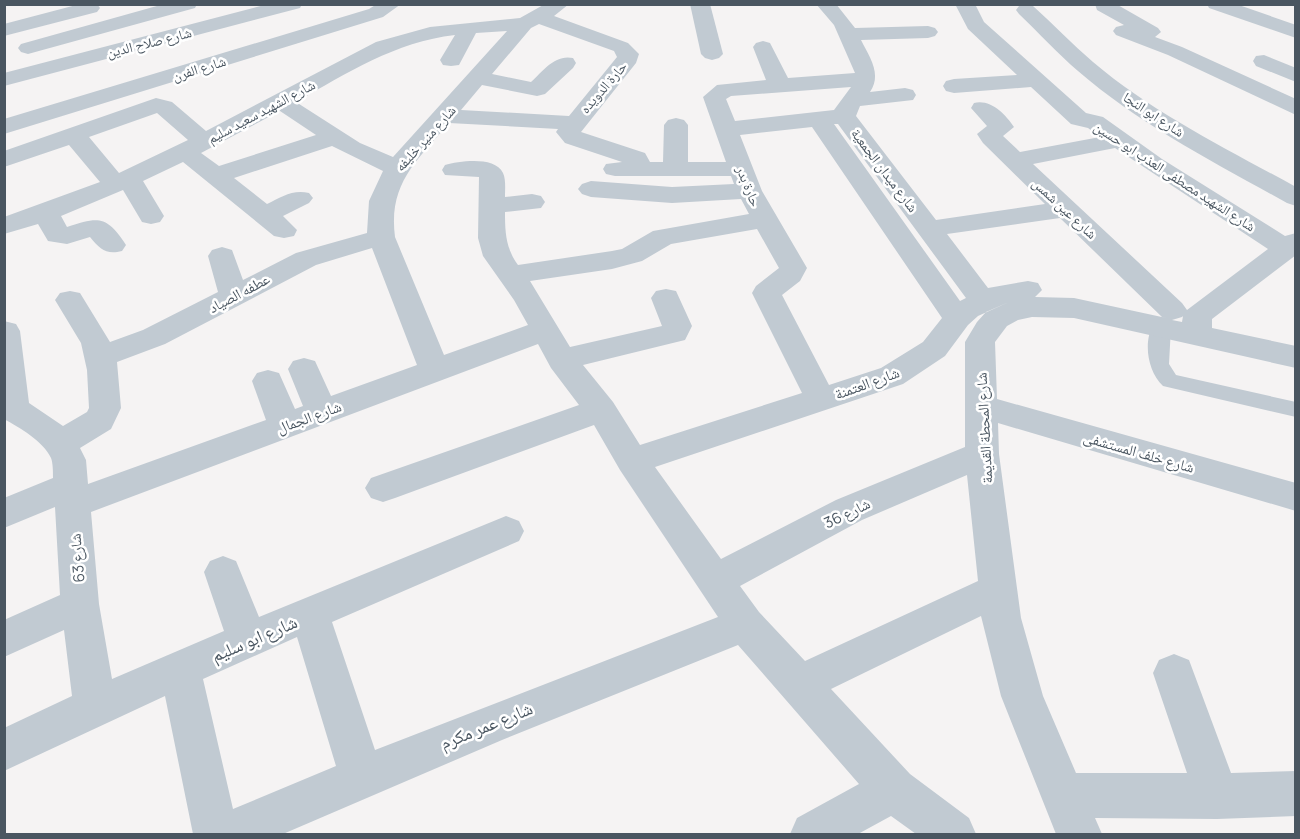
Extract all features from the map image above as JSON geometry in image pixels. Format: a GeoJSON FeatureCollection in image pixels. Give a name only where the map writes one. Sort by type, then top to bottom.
{"type":"FeatureCollection","features":[{"type":"Feature","properties":{"kind":"street"},"geometry":{"type":"LineString","coordinates":[[4,11],[30,4]]}},
{"type":"Feature","properties":{"kind":"street"},"geometry":{"type":"LineString","coordinates":[[18,38],[105,4]]}},
{"type":"Feature","properties":{"kind":"street"},"geometry":{"type":"LineString","coordinates":[[18,38],[189,4]]}},
{"type":"Feature","properties":{"kind":"street","name":"شارع صلاح الدين"},"geometry":{"type":"LineString","coordinates":[[4,80],[293,4]]}},
{"type":"Feature","properties":{"kind":"street","name":"شارع الفرن"},"geometry":{"type":"LineString","coordinates":[[4,127],[376,13],[393,4]]}},
{"type":"Feature","properties":{"kind":"street"},"geometry":{"type":"LineString","coordinates":[[530,20],[560,4]]}},
{"type":"Feature","properties":{"kind":"street"},"geometry":{"type":"LineString","coordinates":[[700,4],[712,54]]}},
{"type":"Feature","properties":{"kind":"street","name":"شارع ميدان الجمعية"},"geometry":{"type":"LineString","coordinates":[[825,4],[838,16],[849,34],[854,98],[929,229],[997,302]]}},
{"type":"Feature","properties":{"kind":"street"},"geometry":{"type":"LineString","coordinates":[[1107,4],[1104,6],[1296,108]]}},
{"type":"Feature","properties":{"kind":"street"},"geometry":{"type":"LineString","coordinates":[[1216,4],[1236,19],[1296,32]]}},
{"type":"Feature","properties":{"kind":"street","name":"شارع الشهيد مصطفى العذب ابو حسين"},"geometry":{"type":"LineString","coordinates":[[960,10],[975,26],[977,39],[1036,80],[1079,119],[1094,121],[1120,140],[1290,244]]}},
{"type":"Feature","properties":{"kind":"street","name":"شارع ابو النجا"},"geometry":{"type":"LineString","coordinates":[[1026,10],[1077,69],[1202,145],[1296,198]]}},
{"type":"Feature","properties":{"kind":"street","name":"شارع الشهيد سعيد سليم"},"geometry":{"type":"LineString","coordinates":[[4,226],[46,213],[122,181],[194,146],[344,66],[437,22],[468,28],[530,20]]}},
{"type":"Feature","properties":{"kind":"street","name":"شارع منير خليفه"},"geometry":{"type":"LineString","coordinates":[[435,371],[381,237],[378,218],[380,200],[387,182],[397,168],[530,20]]}},
{"type":"Feature","properties":{"kind":"street","name":"حارة الدويده"},"geometry":{"type":"LineString","coordinates":[[530,20],[621,47],[628,54],[628,58],[568,132],[595,158],[636,158],[627,177]]}},
{"type":"Feature","properties":{"kind":"street"},"geometry":{"type":"LineString","coordinates":[[451,60],[468,28]]}},
{"type":"Feature","properties":{"kind":"street"},"geometry":{"type":"LineString","coordinates":[[849,34],[928,32]]}},
{"type":"Feature","properties":{"kind":"street"},"geometry":{"type":"LineString","coordinates":[[1104,47],[1129,34],[1177,43]]}},
{"type":"Feature","properties":{"kind":"street"},"geometry":{"type":"LineString","coordinates":[[18,38],[40,70]]}},
{"type":"Feature","properties":{"kind":"street"},"geometry":{"type":"LineString","coordinates":[[764,47],[780,86]]}},
{"type":"Feature","properties":{"kind":"street"},"geometry":{"type":"LineString","coordinates":[[318,54],[344,66]]}},
{"type":"Feature","properties":{"kind":"street"},"geometry":{"type":"LineString","coordinates":[[1264,61],[1296,76]]}},
{"type":"Feature","properties":{"kind":"street"},"geometry":{"type":"LineString","coordinates":[[478,77],[537,89],[565,63]]}},
{"type":"Feature","properties":{"kind":"street"},"geometry":{"type":"LineString","coordinates":[[954,86],[1036,80]]}},
{"type":"Feature","properties":{"kind":"street","name":"حارة بدر"},"geometry":{"type":"LineString","coordinates":[[821,399],[767,296],[768,290],[790,275],[793,268],[764,220],[714,100],[715,94],[725,90],[780,86],[854,98]]}},
{"type":"Feature","properties":{"kind":"street"},"geometry":{"type":"LineString","coordinates":[[726,129],[818,119],[854,98],[904,95]]}},
{"type":"Feature","properties":{"kind":"street"},"geometry":{"type":"LineString","coordinates":[[280,101],[357,152],[397,168]]}},
{"type":"Feature","properties":{"kind":"street"},"geometry":{"type":"LineString","coordinates":[[4,160],[156,105],[164,107],[214,176],[275,222],[300,198]]}},
{"type":"Feature","properties":{"kind":"street","name":"شارع عين شمس"},"geometry":{"type":"LineString","coordinates":[[982,108],[1002,127],[989,136],[1182,322]]}},
{"type":"Feature","properties":{"kind":"street"},"geometry":{"type":"LineString","coordinates":[[444,116],[573,123]]}},
{"type":"Feature","properties":{"kind":"street","name":"شارع ميدان الجمعية"},"geometry":{"type":"LineString","coordinates":[[818,119],[957,318]]}},
{"type":"Feature","properties":{"kind":"street"},"geometry":{"type":"LineString","coordinates":[[495,144],[502,120]]}},
{"type":"Feature","properties":{"kind":"street"},"geometry":{"type":"LineString","coordinates":[[675,170],[676,125]]}},
{"type":"Feature","properties":{"kind":"street"},"geometry":{"type":"LineString","coordinates":[[74,135],[122,181],[151,216]]}},
{"type":"Feature","properties":{"kind":"street"},"geometry":{"type":"LineString","coordinates":[[214,176],[335,137]]}},
{"type":"Feature","properties":{"kind":"street"},"geometry":{"type":"LineString","coordinates":[[1014,160],[1120,140]]}},
{"type":"Feature","properties":{"kind":"street"},"geometry":{"type":"LineString","coordinates":[[595,158],[627,177],[672,195],[746,180]]}},
{"type":"Feature","properties":{"kind":"street"},"geometry":{"type":"LineString","coordinates":[[454,170],[490,172],[492,238],[497,256],[513,275],[554,345],[601,410],[632,461],[746,624],[798,686],[894,790],[953,834]]}},
{"type":"Feature","properties":{"kind":"street"},"geometry":{"type":"LineString","coordinates":[[627,177],[675,170],[746,180]]}},
{"type":"Feature","properties":{"kind":"street"},"geometry":{"type":"LineString","coordinates":[[491,206],[532,202]]}},
{"type":"Feature","properties":{"kind":"street"},"geometry":{"type":"LineString","coordinates":[[929,229],[1066,209]]}},
{"type":"Feature","properties":{"kind":"street"},"geometry":{"type":"LineString","coordinates":[[46,213],[58,236],[67,236],[94,227],[112,245]]}},
{"type":"Feature","properties":{"kind":"street"},"geometry":{"type":"LineString","coordinates":[[513,275],[612,260],[632,255],[663,237],[764,220]]}},
{"type":"Feature","properties":{"kind":"street","name":"عطفه الصياد"},"geometry":{"type":"LineString","coordinates":[[100,357],[154,337],[306,259],[381,237]]}},
{"type":"Feature","properties":{"kind":"street"},"geometry":{"type":"LineString","coordinates":[[1182,322],[1290,244]]}},
{"type":"Feature","properties":{"kind":"street"},"geometry":{"type":"LineString","coordinates":[[222,256],[234,296]]}},
{"type":"Feature","properties":{"kind":"street","name":"شارع الجمال"},"geometry":{"type":"LineString","coordinates":[[4,514],[72,495],[285,426],[435,371],[554,345],[674,333],[677,326],[666,298]]}},
{"type":"Feature","properties":{"kind":"street"},"geometry":{"type":"LineString","coordinates":[[23,423],[93,425],[104,414],[103,369],[96,343],[70,300]]}},
{"type":"Feature","properties":{"kind":"street"},"geometry":{"type":"LineString","coordinates":[[997,302],[1074,308],[1296,334]]}},
{"type":"Feature","properties":{"kind":"street","name":"شارع العتمنة"},"geometry":{"type":"LineString","coordinates":[[632,461],[892,376],[919,361],[934,349],[957,318],[997,302]]}},
{"type":"Feature","properties":{"kind":"street","name":"شارع المحطة القديمة"},"geometry":{"type":"LineString","coordinates":[[997,302],[992,323],[980,342],[983,406],[982,453],[1001,618],[1022,696],[1079,834]]}},
{"type":"Feature","properties":{"kind":"street"},"geometry":{"type":"LineString","coordinates":[[1182,322],[1296,357]]}},
{"type":"Feature","properties":{"kind":"street","name":"شارع 63"},"geometry":{"type":"LineString","coordinates":[[5,331],[23,423],[69,460],[80,604],[95,707]]}},
{"type":"Feature","properties":{"kind":"street"},"geometry":{"type":"LineString","coordinates":[[304,369],[322,413]]}},
{"type":"Feature","properties":{"kind":"street"},"geometry":{"type":"LineString","coordinates":[[268,381],[285,426]]}},
{"type":"Feature","properties":{"kind":"street","name":"شارع خلف المستشفى"},"geometry":{"type":"LineString","coordinates":[[983,406],[1296,497]]}},
{"type":"Feature","properties":{"kind":"street"},"geometry":{"type":"LineString","coordinates":[[383,488],[601,410]]}},
{"type":"Feature","properties":{"kind":"street","name":"شارع 36"},"geometry":{"type":"LineString","coordinates":[[715,581],[849,510],[982,453]]}},
{"type":"Feature","properties":{"kind":"street","name":"شارع ابو سليم"},"geometry":{"type":"LineString","coordinates":[[4,750],[180,669],[506,531]]}},
{"type":"Feature","properties":{"kind":"street"},"geometry":{"type":"LineString","coordinates":[[223,572],[247,640]]}},
{"type":"Feature","properties":{"kind":"street"},"geometry":{"type":"LineString","coordinates":[[798,686],[998,589]]}},
{"type":"Feature","properties":{"kind":"street"},"geometry":{"type":"LineString","coordinates":[[4,639],[80,604]]}},
{"type":"Feature","properties":{"kind":"street"},"geometry":{"type":"LineString","coordinates":[[310,614],[361,777]]}},
{"type":"Feature","properties":{"kind":"street","name":"شارع عمر مكرم"},"geometry":{"type":"LineString","coordinates":[[231,834],[513,714],[746,624]]}},
{"type":"Feature","properties":{"kind":"street"},"geometry":{"type":"LineString","coordinates":[[180,669],[216,834]]}},
{"type":"Feature","properties":{"kind":"street"},"geometry":{"type":"LineString","coordinates":[[1174,673],[1217,796]]}},
{"type":"Feature","properties":{"kind":"street"},"geometry":{"type":"LineString","coordinates":[[813,834],[894,790]]}},
{"type":"Feature","properties":{"kind":"street"},"geometry":{"type":"LineString","coordinates":[[1061,795],[1296,794]]}},
{"type":"Feature","properties":{"kind":"lane"},"geometry":{"type":"LineString","coordinates":[[1182,322],[1159,368],[1163,376],[1170,381],[1296,410]]}}]}
